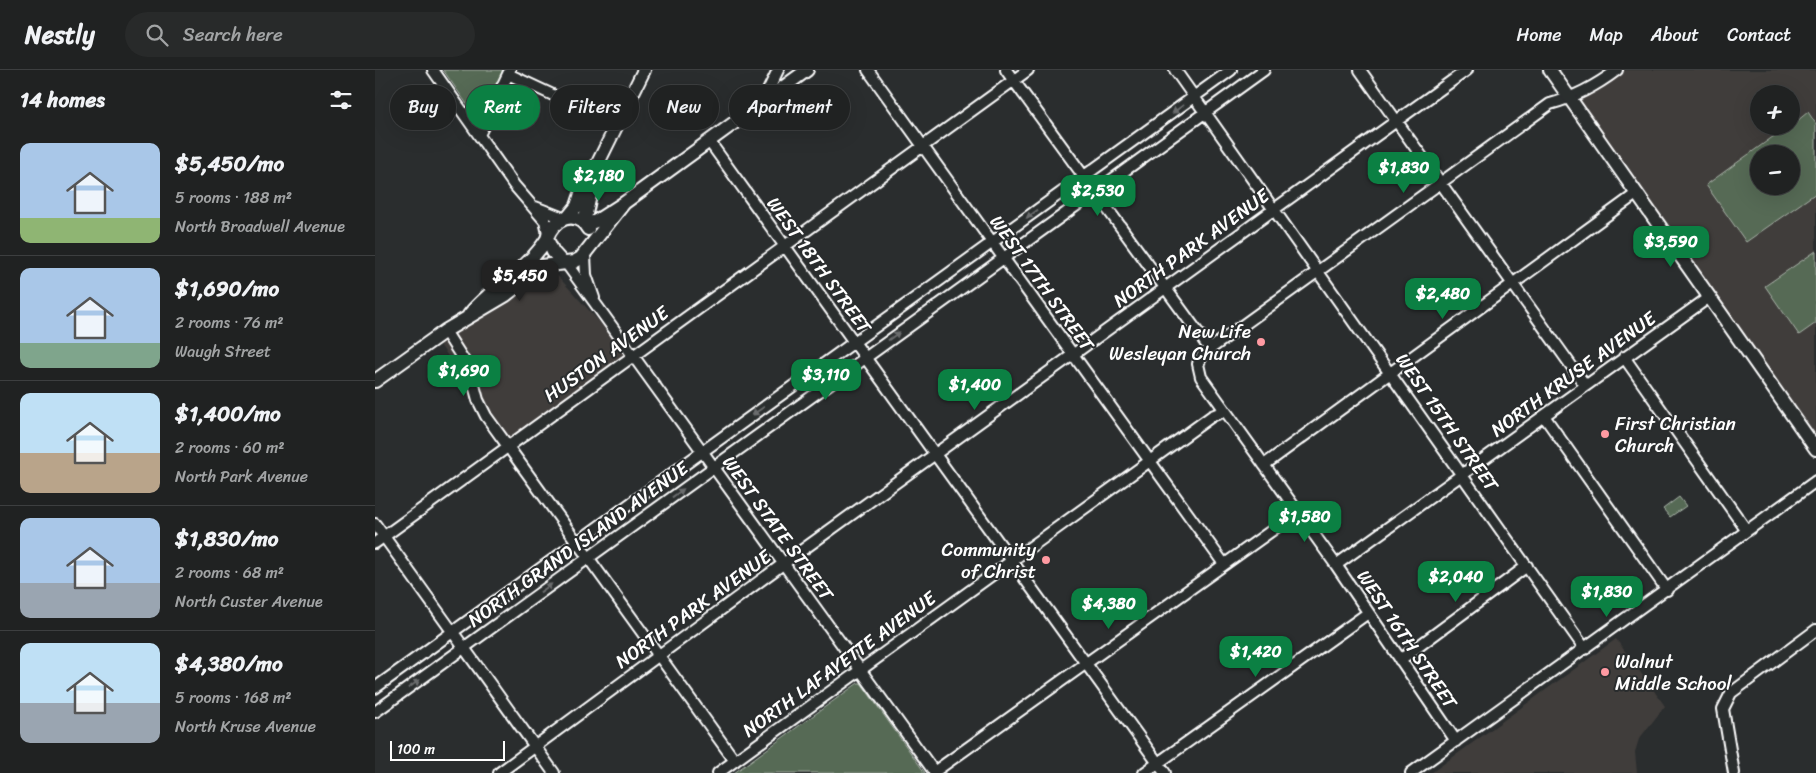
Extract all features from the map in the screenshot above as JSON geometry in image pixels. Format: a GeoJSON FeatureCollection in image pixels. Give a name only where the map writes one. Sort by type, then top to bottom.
{"type":"FeatureCollection","features":[{"type":"Feature","properties":{"kind":"main road"},"geometry":{"type":"LineString","coordinates":[[637,85],[644,70]]}},
{"type":"Feature","properties":{"kind":"main road"},"geometry":{"type":"LineString","coordinates":[[1549,70],[1816,449]]}},
{"type":"Feature","properties":{"kind":"main road"},"geometry":{"type":"LineString","coordinates":[[786,85],[805,71]]}},
{"type":"Feature","properties":{"kind":"main road"},"geometry":{"type":"LineString","coordinates":[[565,218],[585,224],[598,220],[729,127]]}},
{"type":"Feature","properties":{"kind":"main road"},"geometry":{"type":"LineString","coordinates":[[588,251],[591,236],[585,224],[586,207],[596,167],[615,130]]}},
{"type":"Feature","properties":{"kind":"main road"},"geometry":{"type":"LineString","coordinates":[[469,315],[481,301],[531,262],[548,236],[577,206],[587,176],[596,167]]}},
{"type":"Feature","properties":{"kind":"main road"},"geometry":{"type":"LineString","coordinates":[[375,381],[469,315],[487,308],[542,266],[574,262],[588,251],[624,203]]}},
{"type":"Feature","properties":{"kind":"main road"},"geometry":{"type":"LineString","coordinates":[[548,236],[553,252],[564,263]]}},
{"type":"Feature","properties":{"kind":"street"},"geometry":{"type":"LineString","coordinates":[[433,70],[514,185],[535,207],[545,221],[548,236]]}},
{"type":"Feature","properties":{"kind":"street"},"geometry":{"type":"LineString","coordinates":[[771,85],[778,70]]}},
{"type":"Feature","properties":{"kind":"street","name":"WEST 17TH STREET"},"geometry":{"type":"LineString","coordinates":[[868,70],[1224,564]]}},
{"type":"Feature","properties":{"kind":"street"},"geometry":{"type":"LineString","coordinates":[[1006,70],[1210,349],[1550,104],[1596,86],[1617,70]]}},
{"type":"Feature","properties":{"kind":"street","name":"HUSTON AVENUE"},"geometry":{"type":"LineString","coordinates":[[379,540],[1028,70]]}},
{"type":"Feature","properties":{"kind":"street","name":"WEST 15TH STREET"},"geometry":{"type":"LineString","coordinates":[[1175,70],[1585,649]]}},
{"type":"Feature","properties":{"kind":"street","name":"NORTH GRAND ISLAND AVENUE"},"geometry":{"type":"LineString","coordinates":[[375,688],[1231,70]]}},
{"type":"Feature","properties":{"kind":"street","name":"NORTH GRAND ISLAND AVENUE"},"geometry":{"type":"LineString","coordinates":[[375,712],[1264,70]]}},
{"type":"Feature","properties":{"kind":"street"},"geometry":{"type":"LineString","coordinates":[[1360,70],[1585,385]]}},
{"type":"Feature","properties":{"kind":"street","name":"NORTH PARK AVENUE"},"geometry":{"type":"LineString","coordinates":[[499,773],[783,564],[1467,70]]}},
{"type":"Feature","properties":{"kind":"street"},"geometry":{"type":"LineString","coordinates":[[479,135],[509,72],[550,92]]}},
{"type":"Feature","properties":{"kind":"street","name":"WEST 18TH STREET"},"geometry":{"type":"LineString","coordinates":[[709,141],[1165,773]]}},
{"type":"Feature","properties":{"kind":"street"},"geometry":{"type":"LineString","coordinates":[[1264,465],[1636,194]]}},
{"type":"Feature","properties":{"kind":"street"},"geometry":{"type":"LineString","coordinates":[[535,207],[565,218]]}},
{"type":"Feature","properties":{"kind":"street","name":"WEST STATE STREET"},"geometry":{"type":"LineString","coordinates":[[588,251],[586,275],[595,301]]}},
{"type":"Feature","properties":{"kind":"street","name":"WEST STATE STREET"},"geometry":{"type":"LineString","coordinates":[[564,263],[584,291],[595,301],[713,468],[935,773]]}},
{"type":"Feature","properties":{"kind":"street","name":"NORTH KRUSE AVENUE"},"geometry":{"type":"LineString","coordinates":[[1336,566],[1708,298]]}},
{"type":"Feature","properties":{"kind":"street"},"geometry":{"type":"LineString","coordinates":[[445,331],[470,370],[482,409],[507,447],[735,761]]}},
{"type":"Feature","properties":{"kind":"street","name":"WEST 16TH STREET"},"geometry":{"type":"LineString","coordinates":[[1210,349],[1203,354],[1198,364],[1201,377],[1336,566],[1456,741]]}},
{"type":"Feature","properties":{"kind":"street"},"geometry":{"type":"LineString","coordinates":[[1624,357],[1747,531]]}},
{"type":"Feature","properties":{"kind":"street","name":"NORTH LAFAYETTE AVENUE"},"geometry":{"type":"LineString","coordinates":[[718,773],[1212,416],[1225,411]]}},
{"type":"Feature","properties":{"kind":"street"},"geometry":{"type":"LineString","coordinates":[[1544,416],[1667,590]]}},
{"type":"Feature","properties":{"kind":"street"},"geometry":{"type":"LineString","coordinates":[[1411,773],[1816,481]]}},
{"type":"Feature","properties":{"kind":"street"},"geometry":{"type":"LineString","coordinates":[[935,773],[1224,564],[1288,519],[1299,515]]}},
{"type":"Feature","properties":{"kind":"street"},"geometry":{"type":"LineString","coordinates":[[375,524],[379,540],[453,632],[554,773]]}},
{"type":"Feature","properties":{"kind":"street"},"geometry":{"type":"LineString","coordinates":[[1400,660],[1527,566]]}},
{"type":"Feature","properties":{"kind":"street"},"geometry":{"type":"LineString","coordinates":[[1144,773],[1368,612]]}},
{"type":"Feature","properties":{"kind":"street"},"geometry":{"type":"LineString","coordinates":[[1733,773],[1723,709],[1731,693],[1816,630]]}},
{"type":"Feature","properties":{"kind":"shaded area"},"geometry":{"type":"Polygon","coordinates":[[[1619,70],[1816,70],[1816,436],[1579,99],[1619,70]]]}},
{"type":"Feature","properties":{"kind":"shaded area"},"geometry":{"type":"Polygon","coordinates":[[[553,271],[628,353],[508,440],[438,342],[553,271]]]}},
{"type":"Feature","properties":{"kind":"shaded area","name":"Walnut Middle School"},"geometry":{"type":"Polygon","coordinates":[[[1616,639],[1665,706],[1639,739],[1635,752],[1637,773],[1431,773],[1616,639]]]}},
{"type":"Feature","properties":{"kind":"green space"},"geometry":{"type":"Polygon","coordinates":[[[443,70],[504,70],[497,85],[466,85],[466,103],[456,88],[456,85],[454,85],[443,70]]]}},
{"type":"Feature","properties":{"kind":"green space"},"geometry":{"type":"Polygon","coordinates":[[[1808,112],[1816,124],[1816,193],[1746,242],[1706,185],[1750,153],[1750,195],[1800,195],[1800,145],[1762,145],[1775,135],[1800,135],[1800,119],[1808,112]]]}},
{"type":"Feature","properties":{"kind":"green space"},"geometry":{"type":"Polygon","coordinates":[[[1816,251],[1816,323],[1799,335],[1765,286],[1816,251]]]}},
{"type":"Feature","properties":{"kind":"green space"},"geometry":{"type":"Polygon","coordinates":[[[1679,497],[1686,506],[1670,517],[1663,509],[1679,497]]]}},
{"type":"Feature","properties":{"kind":"green space"},"geometry":{"type":"Polygon","coordinates":[[[858,683],[861,683],[925,773],[734,773],[858,683]]]}},
{"type":"Feature","properties":{"kind":"place","name":"New Life Wesleyan Church"},"geometry":{"type":"Point","coordinates":[1261,342]}},
{"type":"Feature","properties":{"kind":"place","name":"First Christian Church"},"geometry":{"type":"Point","coordinates":[1605,434]}},
{"type":"Feature","properties":{"kind":"place","name":"Community of Christ"},"geometry":{"type":"Point","coordinates":[1046,560]}},
{"type":"Feature","properties":{"kind":"place","name":"Walnut Middle School"},"geometry":{"type":"Point","coordinates":[1605,672]}}]}
